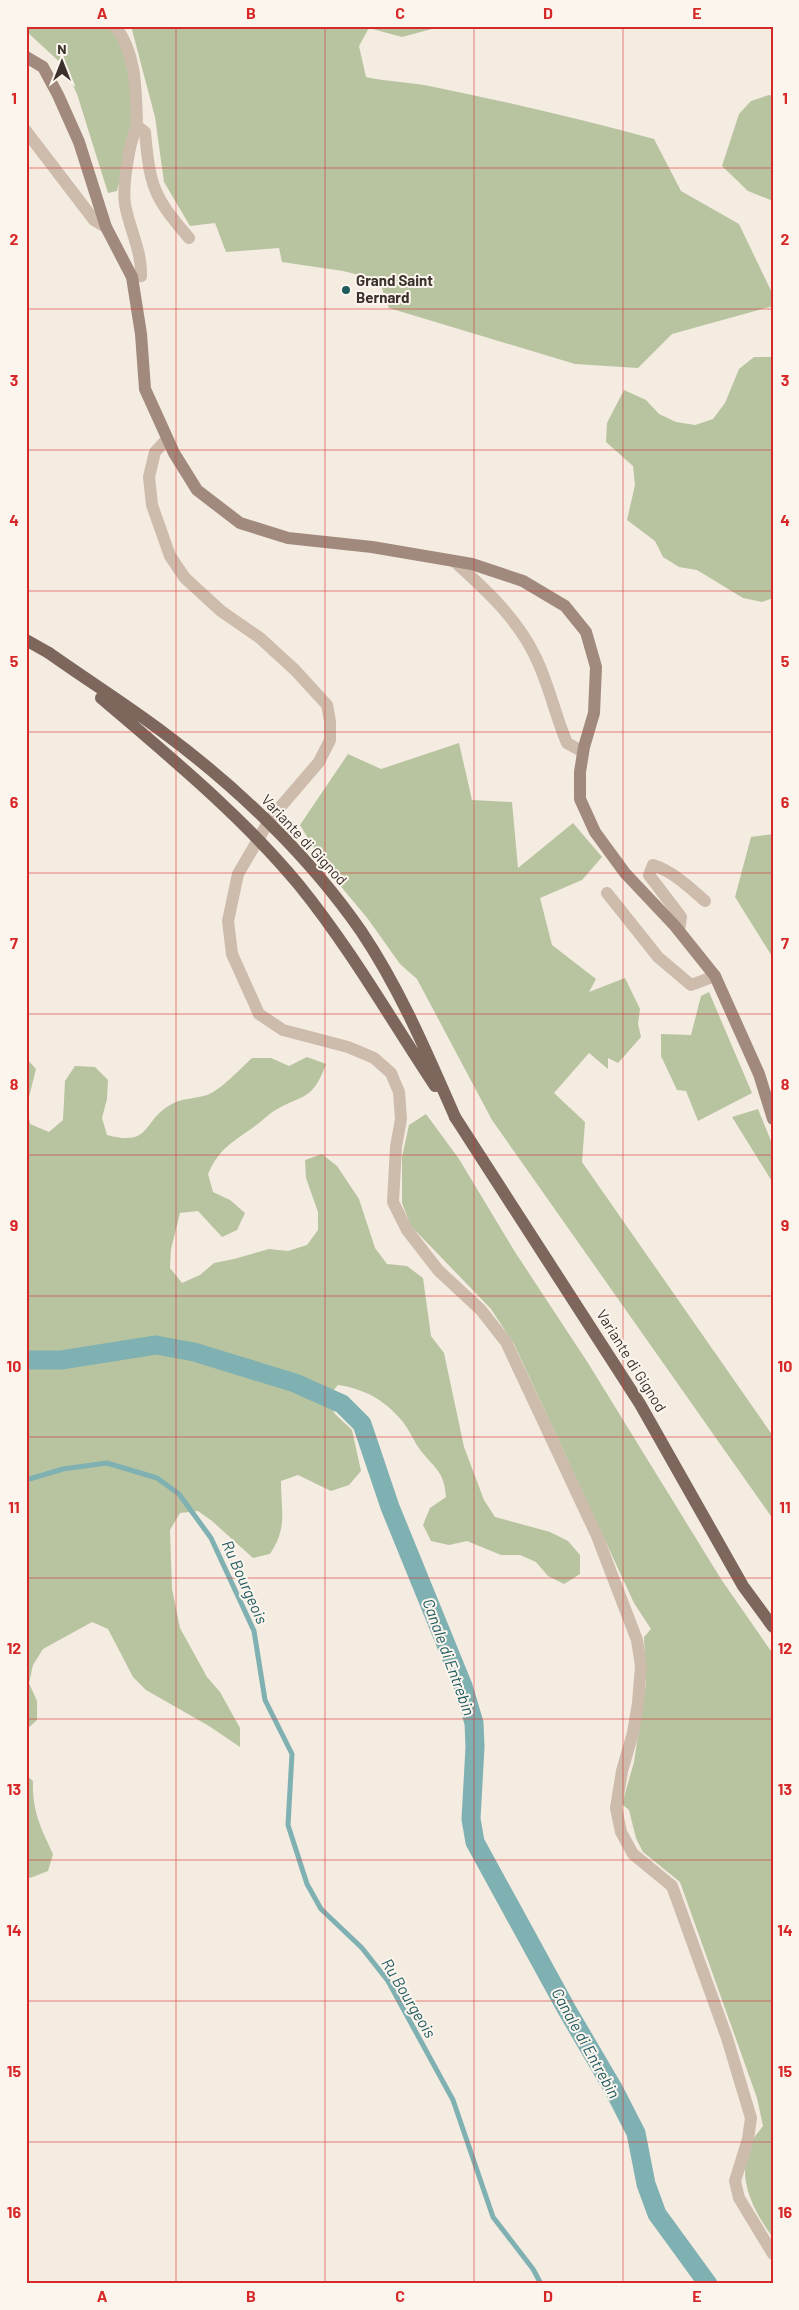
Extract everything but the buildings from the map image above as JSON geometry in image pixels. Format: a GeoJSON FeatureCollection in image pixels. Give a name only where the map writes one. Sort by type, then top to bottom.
{"type":"FeatureCollection","features":[{"type":"Feature","properties":{"kind":"main road"},"geometry":{"type":"LineString","coordinates":[[26,57],[42,67],[58,95],[79,142],[106,227],[132,278],[141,334],[146,389],[174,453],[197,490],[240,523],[288,538],[372,547],[472,564],[523,581],[565,606],[586,632],[596,667],[594,713],[583,752],[580,772],[580,798],[595,832],[625,873],[680,931],[716,976],[759,1074],[773,1119]]}},
{"type":"Feature","properties":{"kind":"main road","name":"Variante di Gignod"},"geometry":{"type":"LineString","coordinates":[[26,640],[49,653],[164,733],[239,794],[315,872],[361,932],[406,1007],[455,1117]]}},
{"type":"Feature","properties":{"kind":"main road","name":"Variante di Gignod"},"geometry":{"type":"LineString","coordinates":[[49,653],[191,775],[246,829],[298,884],[341,940],[640,1404],[743,1586],[773,1626]]}},
{"type":"Feature","properties":{"kind":"street"},"geometry":{"type":"LineString","coordinates":[[116,26],[124,37],[136,84],[137,126],[129,151],[124,194],[125,207],[142,261],[141,276],[132,278]]}},
{"type":"Feature","properties":{"kind":"street"},"geometry":{"type":"LineString","coordinates":[[137,126],[146,132],[151,182],[159,200],[190,238]]}},
{"type":"Feature","properties":{"kind":"street"},"geometry":{"type":"LineString","coordinates":[[26,132],[94,220],[106,227]]}},
{"type":"Feature","properties":{"kind":"street"},"geometry":{"type":"LineString","coordinates":[[168,439],[154,452],[149,477],[152,504],[170,556],[185,578],[214,604],[260,638],[308,683],[327,705],[330,721],[330,740],[319,762],[270,819],[238,874],[228,921],[232,954],[259,1014],[283,1030],[348,1047],[374,1058],[391,1073],[398,1092],[401,1119],[394,1165],[393,1202],[406,1230],[432,1263],[480,1310],[506,1342],[597,1536],[636,1640],[641,1666],[637,1711],[622,1771],[616,1808],[621,1832],[633,1854],[672,1886],[708,1984],[735,2062],[751,2118],[748,2139],[735,2181],[739,2198],[773,2254]]}},
{"type":"Feature","properties":{"kind":"street"},"geometry":{"type":"LineString","coordinates":[[454,561],[486,589],[522,632],[536,658],[567,743],[583,752]]}},
{"type":"Feature","properties":{"kind":"street"},"geometry":{"type":"LineString","coordinates":[[680,931],[681,917],[649,875],[653,866],[664,869],[680,879],[705,901]]}},
{"type":"Feature","properties":{"kind":"street"},"geometry":{"type":"LineString","coordinates":[[607,893],[658,957],[691,985],[716,976]]}},
{"type":"Feature","properties":{"kind":"green space"},"geometry":{"type":"Polygon","coordinates":[[[26,26],[110,26],[121,40],[131,85],[135,127],[128,144],[117,191],[108,193],[77,94],[64,66],[26,31],[26,26]]]}},
{"type":"Feature","properties":{"kind":"green space"},"geometry":{"type":"Polygon","coordinates":[[[131,26],[443,26],[402,37],[369,28],[359,46],[366,77],[425,85],[572,118],[654,139],[681,191],[739,224],[773,295],[773,306],[672,334],[638,368],[575,364],[389,308],[379,280],[343,271],[282,262],[279,248],[226,252],[215,223],[190,226],[164,182],[155,117],[131,26]]]}},
{"type":"Feature","properties":{"kind":"green space"},"geometry":{"type":"Polygon","coordinates":[[[769,95],[773,96],[773,201],[748,191],[722,166],[739,114],[751,101],[769,95]]]}},
{"type":"Feature","properties":{"kind":"green space"},"geometry":{"type":"Polygon","coordinates":[[[754,357],[773,357],[773,598],[762,602],[743,598],[697,570],[679,567],[663,557],[655,541],[627,520],[635,485],[633,466],[606,442],[607,423],[624,390],[646,400],[659,414],[676,422],[695,425],[713,419],[725,403],[739,369],[754,357]]]}},
{"type":"Feature","properties":{"kind":"green space"},"geometry":{"type":"Polygon","coordinates":[[[459,743],[472,800],[512,802],[518,868],[573,823],[602,857],[582,880],[540,898],[552,945],[596,979],[589,992],[625,978],[640,1009],[638,1024],[641,1037],[618,1063],[608,1058],[608,1069],[589,1053],[554,1093],[585,1122],[582,1162],[773,1436],[773,1519],[492,1120],[417,979],[400,964],[368,919],[328,871],[300,825],[348,754],[381,769],[459,743]]]}},
{"type":"Feature","properties":{"kind":"green space"},"geometry":{"type":"Polygon","coordinates":[[[773,834],[773,958],[735,897],[751,837],[773,834]]]}},
{"type":"Feature","properties":{"kind":"green space"},"geometry":{"type":"Polygon","coordinates":[[[709,992],[752,1093],[698,1121],[686,1091],[677,1090],[661,1056],[661,1034],[691,1035],[701,996],[709,992]]]}},
{"type":"Feature","properties":{"kind":"green space"},"geometry":{"type":"Polygon","coordinates":[[[307,1057],[326,1064],[311,1091],[272,1112],[230,1144],[218,1156],[208,1174],[213,1192],[230,1200],[245,1213],[237,1230],[222,1237],[198,1211],[180,1213],[171,1249],[170,1268],[182,1283],[200,1275],[214,1263],[269,1249],[288,1251],[307,1245],[318,1230],[318,1212],[306,1178],[305,1160],[322,1154],[337,1166],[359,1199],[375,1248],[387,1264],[407,1266],[423,1278],[431,1336],[444,1353],[464,1447],[484,1500],[495,1517],[550,1532],[568,1541],[580,1555],[580,1574],[564,1584],[548,1576],[536,1562],[520,1555],[501,1555],[467,1541],[449,1545],[431,1541],[423,1525],[430,1508],[446,1497],[441,1476],[396,1414],[382,1402],[366,1393],[338,1385],[326,1399],[335,1414],[352,1430],[361,1471],[349,1485],[331,1491],[298,1475],[281,1481],[281,1527],[276,1544],[270,1554],[253,1558],[198,1511],[180,1513],[170,1530],[172,1589],[180,1628],[207,1677],[220,1692],[240,1728],[240,1747],[209,1726],[146,1690],[133,1677],[108,1629],[92,1622],[43,1649],[33,1665],[29,1683],[37,1701],[37,1720],[26,1730],[26,1058],[36,1069],[27,1105],[30,1124],[49,1132],[63,1120],[65,1081],[75,1066],[95,1067],[108,1080],[107,1099],[102,1118],[107,1135],[132,1138],[145,1130],[161,1111],[170,1105],[213,1092],[252,1058],[271,1058],[289,1066],[307,1057]]]}},
{"type":"Feature","properties":{"kind":"green space"},"geometry":{"type":"Polygon","coordinates":[[[758,1109],[773,1146],[773,1183],[732,1117],[758,1109]]]}},
{"type":"Feature","properties":{"kind":"green space"},"geometry":{"type":"Polygon","coordinates":[[[426,1114],[459,1159],[515,1252],[588,1363],[721,1579],[773,1654],[773,2238],[750,2198],[745,2176],[748,2149],[763,2126],[757,2098],[680,1882],[643,1852],[636,1838],[629,1810],[622,1804],[634,1762],[646,1684],[644,1637],[651,1629],[634,1603],[514,1344],[491,1309],[411,1226],[402,1203],[402,1157],[409,1125],[426,1114]]]}},
{"type":"Feature","properties":{"kind":"green space"},"geometry":{"type":"Polygon","coordinates":[[[26,1775],[33,1781],[36,1810],[53,1854],[48,1871],[30,1878],[26,1876],[26,1775]]]}},
{"type":"Feature","properties":{"kind":"waterway","name":"Canale di Entrebin"},"geometry":{"type":"LineString","coordinates":[[26,1360],[61,1360],[156,1345],[194,1352],[295,1383],[342,1404],[362,1424],[390,1507],[463,1686],[474,1723],[475,1747],[471,1819],[475,1842],[567,2010],[614,2090],[636,2133],[646,2184],[657,2214],[708,2284]]}},
{"type":"Feature","properties":{"kind":"waterway","name":"Ru Bourgeois"},"geometry":{"type":"LineString","coordinates":[[26,1480],[63,1469],[107,1463],[157,1478],[179,1494],[211,1538],[254,1631],[265,1700],[292,1754],[288,1825],[307,1884],[321,1909],[362,1948],[388,1981],[453,2100],[493,2217],[533,2269],[541,2284]]}},
{"type":"Feature","properties":{"kind":"place","name":"Grand Saint Bernard"},"geometry":{"type":"Point","coordinates":[346,290]}}]}
